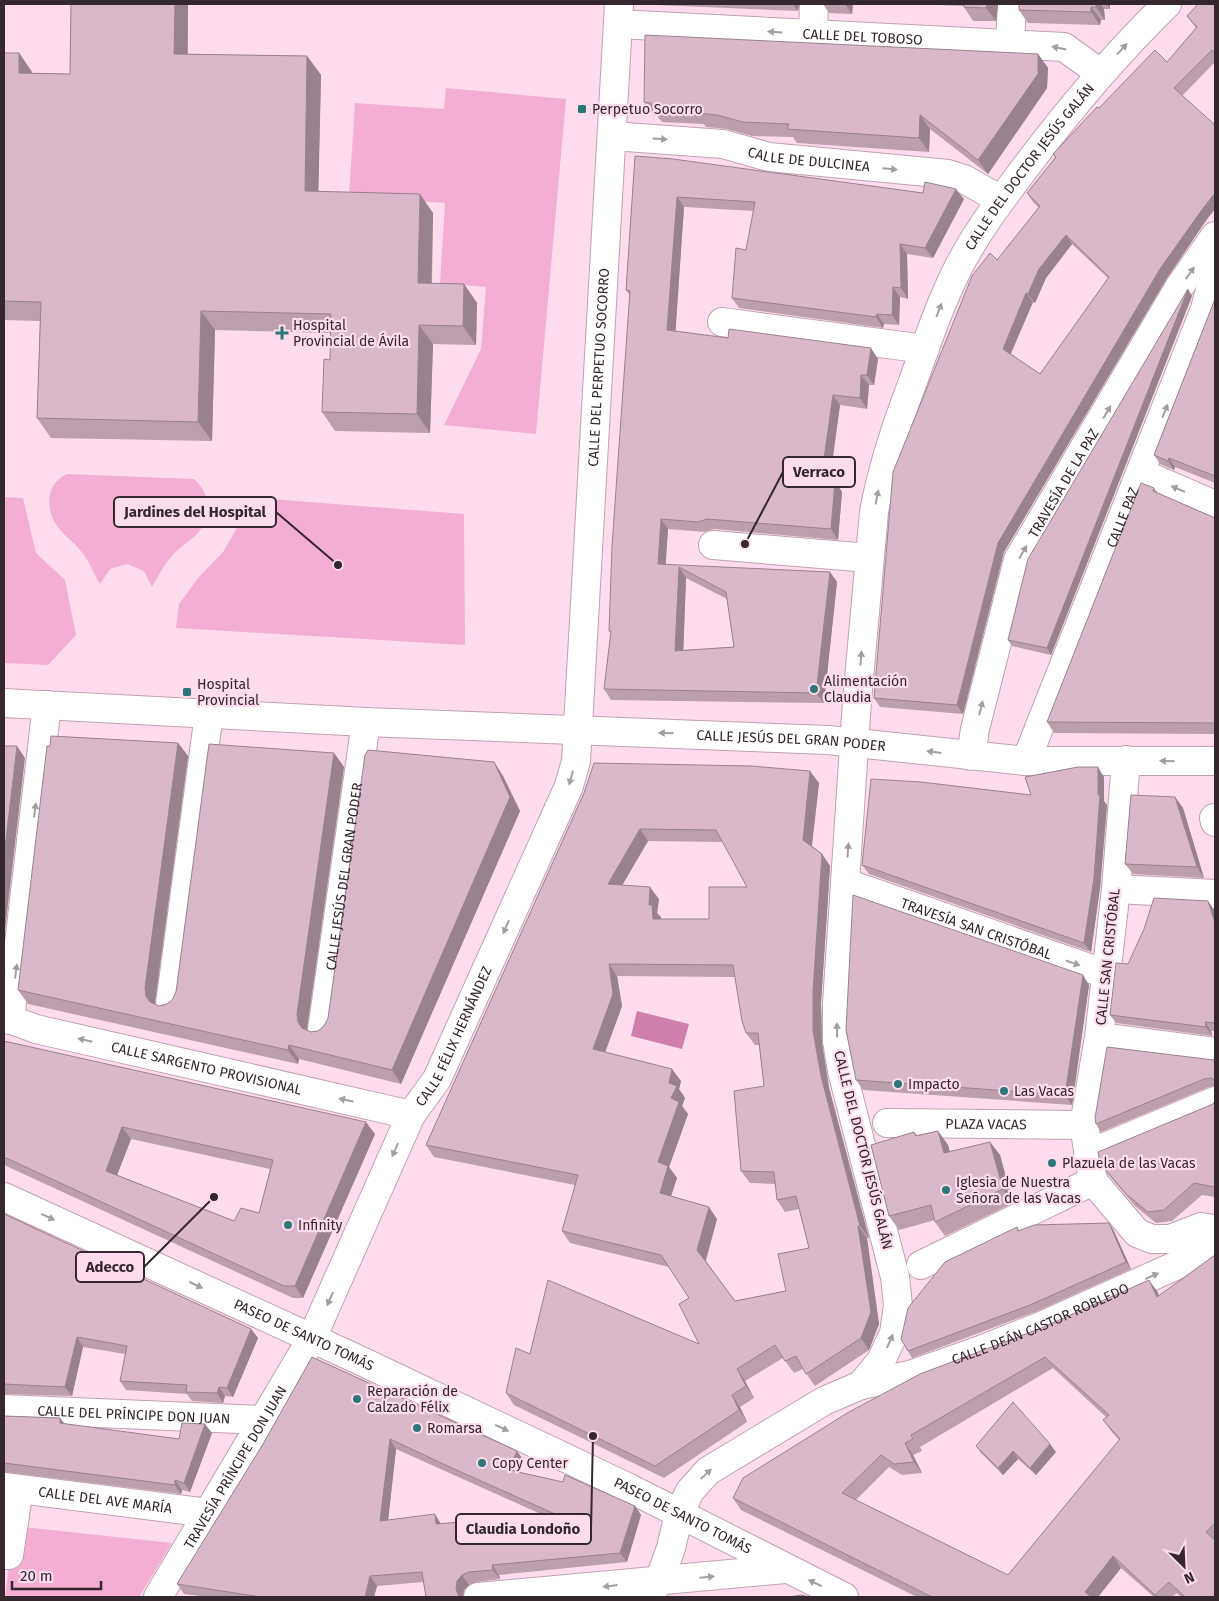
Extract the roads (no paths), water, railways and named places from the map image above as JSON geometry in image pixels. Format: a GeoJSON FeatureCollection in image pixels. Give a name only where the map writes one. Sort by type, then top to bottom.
{"type":"FeatureCollection","features":[{"type":"Feature","properties":{"kind":"street"},"geometry":{"type":"LineString","coordinates":[[812,34],[814,4]]}},
{"type":"Feature","properties":{"kind":"street"},"geometry":{"type":"LineString","coordinates":[[1010,44],[1012,4]]}},
{"type":"Feature","properties":{"kind":"street","name":"CALLE DEL DOCTOR JESÚS GALÁN"},"geometry":{"type":"LineString","coordinates":[[654,1589],[671,1548],[679,1514],[690,1490],[708,1471],[824,1401],[861,1385],[881,1361],[894,1333],[898,1305],[894,1277],[856,1131],[837,1041],[836,1004],[846,883],[854,742],[874,512],[886,458],[924,349],[942,303],[960,266],[1001,200],[1069,110],[1100,73],[1167,4]]}},
{"type":"Feature","properties":{"kind":"street","name":"CALLE DEL TOBOSO"},"geometry":{"type":"LineString","coordinates":[[619,14],[812,34],[1064,47],[1100,73]]}},
{"type":"Feature","properties":{"kind":"street","name":"CALLE DEL PERPETUO SOCORRO"},"geometry":{"type":"LineString","coordinates":[[578,730],[619,14]]}},
{"type":"Feature","properties":{"kind":"street","name":"CALLE DE DULCINEA"},"geometry":{"type":"LineString","coordinates":[[612,136],[723,144],[768,157],[948,174],[964,178],[1001,200]]}},
{"type":"Feature","properties":{"kind":"street","name":"TRAVESÍA DE LA PAZ"},"geometry":{"type":"LineString","coordinates":[[971,756],[975,729],[1018,560],[1180,286],[1215,236]]}},
{"type":"Feature","properties":{"kind":"street","name":"CALLE PAZ"},"geometry":{"type":"LineString","coordinates":[[1026,761],[1079,623],[1205,309],[1215,272]]}},
{"type":"Feature","properties":{"kind":"street"},"geometry":{"type":"LineString","coordinates":[[722,322],[924,349]]}},
{"type":"Feature","properties":{"kind":"street"},"geometry":{"type":"LineString","coordinates":[[1140,473],[1215,505]]}},
{"type":"Feature","properties":{"kind":"street"},"geometry":{"type":"LineString","coordinates":[[712,545],[869,558]]}},
{"type":"Feature","properties":{"kind":"street","name":"CALLE JESÚS DEL GRAN PODER"},"geometry":{"type":"LineString","coordinates":[[4,703],[366,722],[854,742],[1026,761],[1215,761]]}},
{"type":"Feature","properties":{"kind":"street"},"geometry":{"type":"LineString","coordinates":[[7,1018],[47,705]]}},
{"type":"Feature","properties":{"kind":"street"},"geometry":{"type":"LineString","coordinates":[[170,1004],[209,714]]}},
{"type":"Feature","properties":{"kind":"street","name":"CALLE JESÚS DEL GRAN PODER"},"geometry":{"type":"LineString","coordinates":[[322,1030],[366,722]]}},
{"type":"Feature","properties":{"kind":"street","name":"CALLE FÉLIX HERNÁNDEZ"},"geometry":{"type":"LineString","coordinates":[[312,1338],[411,1115],[437,1079],[570,786],[576,761],[578,730]]}},
{"type":"Feature","properties":{"kind":"street","name":"CALLE SAN CRISTÓBAL"},"geometry":{"type":"LineString","coordinates":[[1126,760],[1116,889],[1099,1037],[1215,1052]]}},
{"type":"Feature","properties":{"kind":"street","name":"TRAVESÍA SAN CRISTÓBAL"},"geometry":{"type":"LineString","coordinates":[[846,883],[1106,974]]}},
{"type":"Feature","properties":{"kind":"street"},"geometry":{"type":"LineString","coordinates":[[1116,889],[1215,894]]}},
{"type":"Feature","properties":{"kind":"street","name":"CALLE SARGENTO PROVISIONAL"},"geometry":{"type":"LineString","coordinates":[[7,1018],[36,1029],[411,1115]]}},
{"type":"Feature","properties":{"kind":"street"},"geometry":{"type":"LineString","coordinates":[[1099,1037],[1084,1124],[1093,1181],[1138,1233],[1152,1240],[1170,1239],[1201,1227],[1215,1229]]}},
{"type":"Feature","properties":{"kind":"street"},"geometry":{"type":"LineString","coordinates":[[1088,1154],[1215,1101]]}},
{"type":"Feature","properties":{"kind":"street","name":"PLAZA VACAS"},"geometry":{"type":"LineString","coordinates":[[887,1123],[1084,1124]]}},
{"type":"Feature","properties":{"kind":"street"},"geometry":{"type":"LineString","coordinates":[[920,1265],[1093,1181]]}},
{"type":"Feature","properties":{"kind":"street","name":"PASEO DE SANTO TOMÁS"},"geometry":{"type":"LineString","coordinates":[[4,1197],[312,1338],[679,1514],[844,1597]]}},
{"type":"Feature","properties":{"kind":"street","name":"CALLE DEÁN CASTOR ROBLEDO"},"geometry":{"type":"LineString","coordinates":[[861,1385],[910,1375],[978,1351],[1040,1326],[1215,1248]]}},
{"type":"Feature","properties":{"kind":"street","name":"TRAVESÍA PRÍNCIPE DON JUAN"},"geometry":{"type":"LineString","coordinates":[[158,1597],[312,1338]]}},
{"type":"Feature","properties":{"kind":"street","name":"CALLE DEL PRÍNCIPE DON JUAN"},"geometry":{"type":"LineString","coordinates":[[4,1409],[264,1420]]}},
{"type":"Feature","properties":{"kind":"street"},"geometry":{"type":"LineString","coordinates":[[4,1555],[9,1555],[11,1488]]}},
{"type":"Feature","properties":{"kind":"street","name":"CALLE DEL AVE MARÍA"},"geometry":{"type":"LineString","coordinates":[[11,1488],[208,1513]]}},
{"type":"Feature","properties":{"kind":"street"},"geometry":{"type":"LineString","coordinates":[[478,1597],[654,1589],[785,1569]]}},
{"type":"Feature","properties":{"kind":"place","name":"Perpetuo Socorro"},"geometry":{"type":"Point","coordinates":[582,109]}},
{"type":"Feature","properties":{"kind":"place","name":"Hospital Provincial de Ávila"},"geometry":{"type":"Point","coordinates":[282,333]}},
{"type":"Feature","properties":{"kind":"place","name":"Verraco"},"geometry":{"type":"Point","coordinates":[745,544]}},
{"type":"Feature","properties":{"kind":"place","name":"Jardines del Hospital"},"geometry":{"type":"Point","coordinates":[338,565]}},
{"type":"Feature","properties":{"kind":"place","name":"Alimentación Claudia"},"geometry":{"type":"Point","coordinates":[814,689]}},
{"type":"Feature","properties":{"kind":"place","name":"Hospital Provincial"},"geometry":{"type":"Point","coordinates":[187,692]}},
{"type":"Feature","properties":{"kind":"place","name":"Impacto"},"geometry":{"type":"Point","coordinates":[898,1084]}},
{"type":"Feature","properties":{"kind":"place","name":"Las Vacas"},"geometry":{"type":"Point","coordinates":[1004,1091]}},
{"type":"Feature","properties":{"kind":"place","name":"Plazuela de las Vacas"},"geometry":{"type":"Point","coordinates":[1052,1163]}},
{"type":"Feature","properties":{"kind":"place","name":"Iglesia de Nuestra Señora de las Vacas"},"geometry":{"type":"Point","coordinates":[946,1190]}},
{"type":"Feature","properties":{"kind":"place","name":"Adecco"},"geometry":{"type":"Point","coordinates":[214,1197]}},
{"type":"Feature","properties":{"kind":"place","name":"Infinity"},"geometry":{"type":"Point","coordinates":[288,1225]}},
{"type":"Feature","properties":{"kind":"place","name":"Reparación de Calzado Félix"},"geometry":{"type":"Point","coordinates":[357,1399]}},
{"type":"Feature","properties":{"kind":"place","name":"Romarsa"},"geometry":{"type":"Point","coordinates":[417,1428]}},
{"type":"Feature","properties":{"kind":"place","name":"Claudia Londoño"},"geometry":{"type":"Point","coordinates":[593,1436]}},
{"type":"Feature","properties":{"kind":"place","name":"Copy Center"},"geometry":{"type":"Point","coordinates":[482,1463]}}]}
